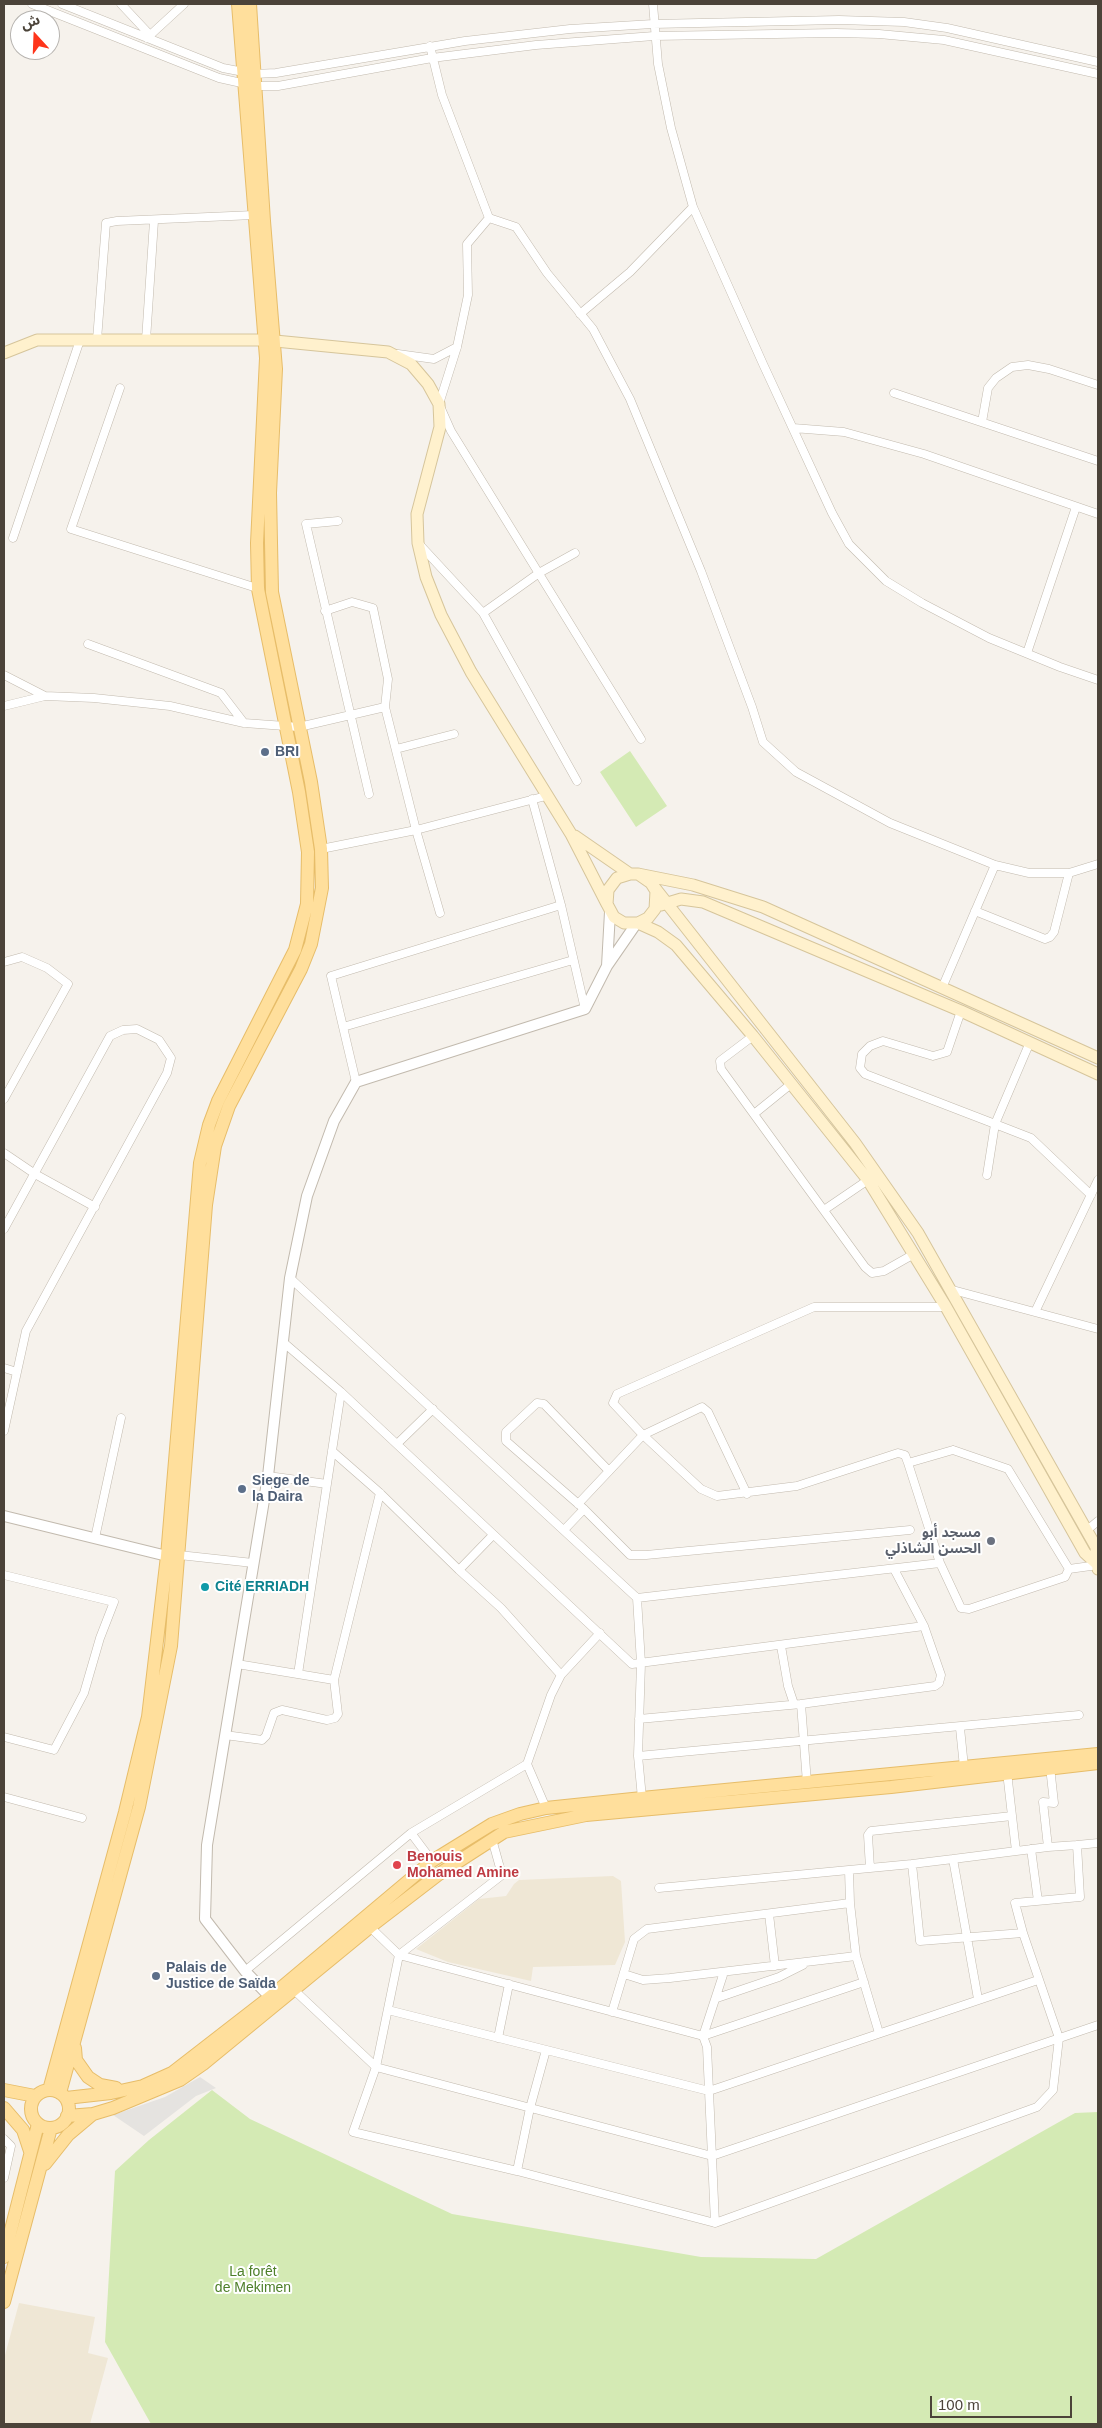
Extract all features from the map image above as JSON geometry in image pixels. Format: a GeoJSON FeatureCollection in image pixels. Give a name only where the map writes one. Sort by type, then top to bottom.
{"type":"FeatureCollection","features":[{"type":"Feature","properties":{"kind":"main road"},"geometry":{"type":"LineString","coordinates":[[58,2094],[120,1877],[153,1746],[171,1646],[173,1555],[200,1163],[209,1125],[218,1102],[295,950],[307,904],[308,852],[258,589],[257,543],[270,341],[249,79],[238,4]]}},
{"type":"Feature","properties":{"kind":"main road"},"geometry":{"type":"LineString","coordinates":[[35,2096],[31,2112],[38,2124],[51,2128],[63,2123],[69,2109],[58,2094],[146,1726],[173,1555],[206,1205],[215,1146],[229,1106],[283,1005],[311,944],[322,888],[321,849],[272,592],[270,493],[276,386],[254,214],[249,79],[250,4]]}},
{"type":"Feature","properties":{"kind":"main road"},"geometry":{"type":"LineString","coordinates":[[4,353],[37,340],[270,341],[388,352],[411,364],[428,384],[439,404],[440,426],[417,514],[418,544],[426,577],[441,615],[471,672],[571,834],[608,908],[618,920],[637,924],[658,932],[676,945],[753,1036],[868,1180],[946,1307],[1085,1553],[1098,1565]]}},
{"type":"Feature","properties":{"kind":"main road"},"geometry":{"type":"LineString","coordinates":[[571,834],[651,883],[660,905],[855,1143],[918,1233],[1096,1547],[1098,1569]]}},
{"type":"Feature","properties":{"kind":"main road"},"geometry":{"type":"LineString","coordinates":[[608,908],[608,890],[617,878],[634,874],[693,885],[762,907],[1098,1058]]}},
{"type":"Feature","properties":{"kind":"main road"},"geometry":{"type":"LineString","coordinates":[[637,924],[648,918],[660,905],[680,899],[703,902],[961,1011],[1098,1074]]}},
{"type":"Feature","properties":{"kind":"main road"},"geometry":{"type":"LineString","coordinates":[[4,2090],[35,2096],[121,2090],[158,2081],[172,2073],[270,1997],[432,1861],[492,1824],[520,1814],[546,1808],[642,1798],[1098,1754]]}},
{"type":"Feature","properties":{"kind":"main road"},"geometry":{"type":"LineString","coordinates":[[67,2116],[93,2114],[158,2091],[180,2080],[439,1874],[492,1839],[513,1830],[586,1815],[881,1788],[1050,1767],[1098,1763]]}},
{"type":"Feature","properties":{"kind":"main road"},"geometry":{"type":"LineString","coordinates":[[74,2039],[76,2060],[83,2072],[100,2085],[121,2090]]}},
{"type":"Feature","properties":{"kind":"main road"},"geometry":{"type":"LineString","coordinates":[[4,2107],[31,2112]]}},
{"type":"Feature","properties":{"kind":"main road"},"geometry":{"type":"LineString","coordinates":[[4,2107],[24,2130],[30,2151]]}},
{"type":"Feature","properties":{"kind":"main road"},"geometry":{"type":"LineString","coordinates":[[40,2172],[68,2134],[93,2114]]}},
{"type":"Feature","properties":{"kind":"main road"},"geometry":{"type":"LineString","coordinates":[[4,2302],[8,2253],[30,2151],[38,2124]]}},
{"type":"Feature","properties":{"kind":"main road"},"geometry":{"type":"LineString","coordinates":[[8,2253],[40,2172],[51,2128]]}},
{"type":"Feature","properties":{"kind":"street"},"geometry":{"type":"LineString","coordinates":[[32,4],[219,78],[249,79],[430,46],[535,32],[653,24],[861,20],[926,25],[989,36],[1098,62]]}},
{"type":"Feature","properties":{"kind":"street"},"geometry":{"type":"LineString","coordinates":[[62,4],[149,36],[249,79],[278,86],[432,58],[536,45],[654,36],[879,34],[944,40],[1098,74]]}},
{"type":"Feature","properties":{"kind":"street"},"geometry":{"type":"LineString","coordinates":[[121,4],[149,36]]}},
{"type":"Feature","properties":{"kind":"street"},"geometry":{"type":"LineString","coordinates":[[149,36],[184,4]]}},
{"type":"Feature","properties":{"kind":"street"},"geometry":{"type":"LineString","coordinates":[[653,4],[654,36],[671,128],[693,207],[832,513],[849,544],[886,581],[922,603],[990,638],[1098,680]]}},
{"type":"Feature","properties":{"kind":"street"},"geometry":{"type":"LineString","coordinates":[[985,49],[989,36]]}},
{"type":"Feature","properties":{"kind":"street"},"geometry":{"type":"LineString","coordinates":[[430,46],[442,95],[489,218]]}},
{"type":"Feature","properties":{"kind":"street"},"geometry":{"type":"LineString","coordinates":[[1069,67],[1072,55]]}},
{"type":"Feature","properties":{"kind":"street"},"geometry":{"type":"LineString","coordinates":[[580,314],[630,272],[693,207]]}},
{"type":"Feature","properties":{"kind":"street"},"geometry":{"type":"LineString","coordinates":[[98,340],[106,224],[117,221],[154,221],[254,214]]}},
{"type":"Feature","properties":{"kind":"street"},"geometry":{"type":"LineString","coordinates":[[489,218],[516,227],[547,273],[593,329],[630,398],[701,571],[752,707],[763,742],[796,772],[890,823],[995,865],[1029,873],[1069,873],[1098,864]]}},
{"type":"Feature","properties":{"kind":"street"},"geometry":{"type":"LineString","coordinates":[[489,218],[467,244],[468,295],[457,346],[439,404],[451,431],[640,739]]}},
{"type":"Feature","properties":{"kind":"street"},"geometry":{"type":"LineString","coordinates":[[146,340],[154,221]]}},
{"type":"Feature","properties":{"kind":"street"},"geometry":{"type":"LineString","coordinates":[[13,538],[80,340]]}},
{"type":"Feature","properties":{"kind":"street"},"geometry":{"type":"LineString","coordinates":[[388,352],[434,359],[457,346]]}},
{"type":"Feature","properties":{"kind":"street"},"geometry":{"type":"LineString","coordinates":[[982,422],[988,388],[996,378],[1012,367],[1028,365],[1049,369],[1098,385]]}},
{"type":"Feature","properties":{"kind":"street"},"geometry":{"type":"LineString","coordinates":[[120,388],[71,529],[272,592]]}},
{"type":"Feature","properties":{"kind":"street"},"geometry":{"type":"LineString","coordinates":[[894,393],[1098,460]]}},
{"type":"Feature","properties":{"kind":"street"},"geometry":{"type":"LineString","coordinates":[[793,428],[844,432],[924,454],[1098,514]]}},
{"type":"Feature","properties":{"kind":"street"},"geometry":{"type":"LineString","coordinates":[[1027,653],[1076,507]]}},
{"type":"Feature","properties":{"kind":"street"},"geometry":{"type":"LineString","coordinates":[[338,521],[306,524],[369,794]]}},
{"type":"Feature","properties":{"kind":"street"},"geometry":{"type":"LineString","coordinates":[[418,544],[483,613],[577,780]]}},
{"type":"Feature","properties":{"kind":"street"},"geometry":{"type":"LineString","coordinates":[[483,613],[539,573],[575,552]]}},
{"type":"Feature","properties":{"kind":"street"},"geometry":{"type":"LineString","coordinates":[[325,611],[352,602],[373,608],[388,679],[385,707],[416,830],[440,913]]}},
{"type":"Feature","properties":{"kind":"street"},"geometry":{"type":"LineString","coordinates":[[88,644],[222,693],[244,723]]}},
{"type":"Feature","properties":{"kind":"street"},"geometry":{"type":"LineString","coordinates":[[4,675],[44,696]]}},
{"type":"Feature","properties":{"kind":"street"},"geometry":{"type":"LineString","coordinates":[[4,706],[44,696],[94,698],[170,706],[244,723],[299,727],[385,707]]}},
{"type":"Feature","properties":{"kind":"street"},"geometry":{"type":"LineString","coordinates":[[396,749],[454,734]]}},
{"type":"Feature","properties":{"kind":"street"},"geometry":{"type":"LineString","coordinates":[[321,849],[416,830],[546,796]]}},
{"type":"Feature","properties":{"kind":"street"},"geometry":{"type":"LineString","coordinates":[[532,799],[561,905],[585,1009]]}},
{"type":"Feature","properties":{"kind":"street"},"geometry":{"type":"LineString","coordinates":[[942,988],[995,865]]}},
{"type":"Feature","properties":{"kind":"street"},"geometry":{"type":"LineString","coordinates":[[975,911],[1045,939],[1050,937],[1054,932],[1069,873]]}},
{"type":"Feature","properties":{"kind":"street"},"geometry":{"type":"LineString","coordinates":[[270,1997],[245,1971],[205,1919],[208,1845],[268,1476],[290,1278],[307,1196],[334,1121],[356,1082],[331,976],[561,905]]}},
{"type":"Feature","properties":{"kind":"street"},"geometry":{"type":"LineString","coordinates":[[607,966],[608,908]]}},
{"type":"Feature","properties":{"kind":"street"},"geometry":{"type":"LineString","coordinates":[[356,1082],[585,1009],[607,966],[637,924]]}},
{"type":"Feature","properties":{"kind":"street"},"geometry":{"type":"LineString","coordinates":[[4,962],[22,957],[47,968],[68,984],[4,1099]]}},
{"type":"Feature","properties":{"kind":"street"},"geometry":{"type":"LineString","coordinates":[[343,1027],[573,960]]}},
{"type":"Feature","properties":{"kind":"street"},"geometry":{"type":"LineString","coordinates":[[961,1011],[947,1052],[932,1056],[883,1042],[870,1046],[862,1054],[860,1068],[865,1074],[1031,1138],[1091,1195]]}},
{"type":"Feature","properties":{"kind":"street"},"geometry":{"type":"LineString","coordinates":[[4,1229],[110,1036],[123,1030],[137,1029],[159,1040],[171,1058],[167,1073],[26,1331],[4,1431]]}},
{"type":"Feature","properties":{"kind":"street"},"geometry":{"type":"LineString","coordinates":[[753,1036],[720,1061],[726,1078],[865,1267],[872,1274],[884,1271],[914,1254]]}},
{"type":"Feature","properties":{"kind":"street"},"geometry":{"type":"LineString","coordinates":[[987,1175],[995,1124],[1030,1042]]}},
{"type":"Feature","properties":{"kind":"street"},"geometry":{"type":"LineString","coordinates":[[754,1114],[791,1084]]}},
{"type":"Feature","properties":{"kind":"street"},"geometry":{"type":"LineString","coordinates":[[4,1153],[35,1174],[95,1207]]}},
{"type":"Feature","properties":{"kind":"street"},"geometry":{"type":"LineString","coordinates":[[824,1210],[868,1180]]}},
{"type":"Feature","properties":{"kind":"street"},"geometry":{"type":"LineString","coordinates":[[1035,1312],[1098,1180]]}},
{"type":"Feature","properties":{"kind":"street"},"geometry":{"type":"LineString","coordinates":[[290,1278],[637,1598],[641,1663],[638,1756],[642,1798]]}},
{"type":"Feature","properties":{"kind":"street"},"geometry":{"type":"LineString","coordinates":[[949,1289],[1098,1329]]}},
{"type":"Feature","properties":{"kind":"street"},"geometry":{"type":"LineString","coordinates":[[946,1307],[814,1307],[796,1313],[617,1394],[613,1403],[643,1435],[701,1489],[716,1496],[747,1494],[797,1486],[898,1453],[905,1455],[940,1563],[962,1608],[969,1609],[1065,1577],[1070,1570],[1098,1565]]}},
{"type":"Feature","properties":{"kind":"street"},"geometry":{"type":"LineString","coordinates":[[283,1342],[341,1392],[632,1664],[924,1626]]}},
{"type":"Feature","properties":{"kind":"street"},"geometry":{"type":"LineString","coordinates":[[4,1368],[17,1372]]}},
{"type":"Feature","properties":{"kind":"street"},"geometry":{"type":"LineString","coordinates":[[298,1674],[341,1392]]}},
{"type":"Feature","properties":{"kind":"street"},"geometry":{"type":"LineString","coordinates":[[609,1471],[544,1404],[537,1403],[506,1432],[506,1441],[581,1507],[630,1555],[910,1530]]}},
{"type":"Feature","properties":{"kind":"street"},"geometry":{"type":"LineString","coordinates":[[564,1530],[609,1471],[643,1435],[702,1407],[705,1408],[747,1494]]}},
{"type":"Feature","properties":{"kind":"street"},"geometry":{"type":"LineString","coordinates":[[397,1444],[433,1409]]}},
{"type":"Feature","properties":{"kind":"street"},"geometry":{"type":"LineString","coordinates":[[95,1538],[121,1418]]}},
{"type":"Feature","properties":{"kind":"street"},"geometry":{"type":"LineString","coordinates":[[908,1463],[953,1450],[1008,1469],[1070,1570]]}},
{"type":"Feature","properties":{"kind":"street"},"geometry":{"type":"LineString","coordinates":[[332,1451],[380,1493],[501,1608],[561,1675]]}},
{"type":"Feature","properties":{"kind":"street"},"geometry":{"type":"LineString","coordinates":[[268,1476],[327,1484]]}},
{"type":"Feature","properties":{"kind":"street"},"geometry":{"type":"LineString","coordinates":[[225,1735],[262,1740],[266,1736],[274,1713],[282,1710],[327,1720],[335,1718],[338,1714],[334,1680],[380,1493]]}},
{"type":"Feature","properties":{"kind":"street"},"geometry":{"type":"LineString","coordinates":[[4,1516],[173,1555],[253,1563]]}},
{"type":"Feature","properties":{"kind":"street"},"geometry":{"type":"LineString","coordinates":[[1086,1531],[1098,1521]]}},
{"type":"Feature","properties":{"kind":"street"},"geometry":{"type":"LineString","coordinates":[[459,1570],[493,1535]]}},
{"type":"Feature","properties":{"kind":"street"},"geometry":{"type":"LineString","coordinates":[[637,1598],[940,1563]]}},
{"type":"Feature","properties":{"kind":"street"},"geometry":{"type":"LineString","coordinates":[[639,1719],[798,1704],[935,1686],[940,1675],[924,1626],[894,1568]]}},
{"type":"Feature","properties":{"kind":"street"},"geometry":{"type":"LineString","coordinates":[[4,1575],[114,1602],[100,1638],[84,1693],[54,1750],[4,1737]]}},
{"type":"Feature","properties":{"kind":"street"},"geometry":{"type":"LineString","coordinates":[[245,1971],[412,1833],[527,1764],[550,1695],[561,1675],[600,1633]]}},
{"type":"Feature","properties":{"kind":"street"},"geometry":{"type":"LineString","coordinates":[[781,1646],[788,1686],[798,1704],[804,1741],[807,1783]]}},
{"type":"Feature","properties":{"kind":"street"},"geometry":{"type":"LineString","coordinates":[[236,1664],[334,1680]]}},
{"type":"Feature","properties":{"kind":"street"},"geometry":{"type":"LineString","coordinates":[[638,1756],[960,1728],[1079,1715]]}},
{"type":"Feature","properties":{"kind":"street"},"geometry":{"type":"LineString","coordinates":[[960,1728],[964,1767]]}},
{"type":"Feature","properties":{"kind":"street"},"geometry":{"type":"LineString","coordinates":[[527,1764],[546,1808]]}},
{"type":"Feature","properties":{"kind":"street"},"geometry":{"type":"LineString","coordinates":[[1048,1847],[1043,1802],[1054,1803],[1050,1767]]}},
{"type":"Feature","properties":{"kind":"street"},"geometry":{"type":"LineString","coordinates":[[1007,1772],[1016,1851]]}},
{"type":"Feature","properties":{"kind":"street"},"geometry":{"type":"LineString","coordinates":[[4,1797],[82,1818]]}},
{"type":"Feature","properties":{"kind":"street"},"geometry":{"type":"LineString","coordinates":[[870,1868],[868,1834],[871,1831],[1012,1816]]}},
{"type":"Feature","properties":{"kind":"street"},"geometry":{"type":"LineString","coordinates":[[412,1833],[432,1861]]}},
{"type":"Feature","properties":{"kind":"street"},"geometry":{"type":"LineString","coordinates":[[492,1839],[502,1875],[399,1955],[376,2067],[353,2132],[517,2171],[716,2223],[1037,2108],[1053,2090],[1059,2038],[1022,1932],[1014,1903],[1080,1897],[1077,1845]]}},
{"type":"Feature","properties":{"kind":"street"},"geometry":{"type":"LineString","coordinates":[[659,1888],[912,1864],[1030,1849],[1098,1843]]}},
{"type":"Feature","properties":{"kind":"street"},"geometry":{"type":"LineString","coordinates":[[1030,1849],[1038,1900]]}},
{"type":"Feature","properties":{"kind":"street"},"geometry":{"type":"LineString","coordinates":[[953,1858],[978,1999]]}},
{"type":"Feature","properties":{"kind":"street"},"geometry":{"type":"LineString","coordinates":[[912,1864],[920,1941],[1022,1932]]}},
{"type":"Feature","properties":{"kind":"street"},"geometry":{"type":"LineString","coordinates":[[849,1870],[850,1903],[856,1956],[879,2033]]}},
{"type":"Feature","properties":{"kind":"street"},"geometry":{"type":"LineString","coordinates":[[612,2012],[634,1939],[647,1929],[850,1903]]}},
{"type":"Feature","properties":{"kind":"street"},"geometry":{"type":"LineString","coordinates":[[769,1914],[775,1966]]}},
{"type":"Feature","properties":{"kind":"street"},"geometry":{"type":"LineString","coordinates":[[370,1927],[399,1955],[703,2036],[864,1982]]}},
{"type":"Feature","properties":{"kind":"street"},"geometry":{"type":"LineString","coordinates":[[624,1974],[643,1980],[856,1956]]}},
{"type":"Feature","properties":{"kind":"street"},"geometry":{"type":"LineString","coordinates":[[717,1998],[779,1977],[808,1962]]}},
{"type":"Feature","properties":{"kind":"street"},"geometry":{"type":"LineString","coordinates":[[716,2223],[707,2047],[703,2036],[724,1972]]}},
{"type":"Feature","properties":{"kind":"street"},"geometry":{"type":"LineString","coordinates":[[388,2010],[709,2092],[1038,1980]]}},
{"type":"Feature","properties":{"kind":"street"},"geometry":{"type":"LineString","coordinates":[[498,2038],[509,1984]]}},
{"type":"Feature","properties":{"kind":"street"},"geometry":{"type":"LineString","coordinates":[[294,1990],[376,2067],[712,2156],[1098,2025]]}},
{"type":"Feature","properties":{"kind":"street"},"geometry":{"type":"LineString","coordinates":[[517,2171],[530,2108],[546,2050]]}},
{"type":"Feature","properties":{"kind":"street"},"geometry":{"type":"LineString","coordinates":[[4,2138],[11,2146],[4,2178]]}},
{"type":"Feature","properties":{"kind":"shaded area"},"geometry":{"type":"Polygon","coordinates":[[[613,1876],[621,1881],[625,1942],[615,1965],[533,1967],[531,1981],[448,1962],[416,1949],[479,1899],[506,1896],[519,1880],[613,1876]]]}},
{"type":"Feature","properties":{"kind":"shaded area"},"geometry":{"type":"Polygon","coordinates":[[[200,2077],[216,2088],[196,2096],[144,2136],[113,2115],[165,2097],[200,2077]]]}},
{"type":"Feature","properties":{"kind":"shaded area"},"geometry":{"type":"Polygon","coordinates":[[[19,2303],[95,2317],[88,2353],[108,2358],[90,2424],[4,2424],[4,2359],[19,2303]]]}},
{"type":"Feature","properties":{"kind":"green space"},"geometry":{"type":"Polygon","coordinates":[[[630,751],[667,806],[636,827],[600,772],[630,751]]]}},
{"type":"Feature","properties":{"kind":"green space","name":"La forêt de Mekimen"},"geometry":{"type":"Polygon","coordinates":[[[212,2090],[250,2119],[452,2214],[701,2257],[816,2259],[1075,2113],[1098,2112],[1098,2424],[151,2424],[105,2342],[115,2171],[149,2140],[212,2090]]]}},
{"type":"Feature","properties":{"kind":"place","name":"BRI"},"geometry":{"type":"Point","coordinates":[265,752]}},
{"type":"Feature","properties":{"kind":"place","name":"Siege de la Daira"},"geometry":{"type":"Point","coordinates":[242,1489]}},
{"type":"Feature","properties":{"kind":"place","name":"مسجد أبو الحسن الشاذلي"},"geometry":{"type":"Point","coordinates":[991,1541]}},
{"type":"Feature","properties":{"kind":"place","name":"Cité ERRIADH"},"geometry":{"type":"Point","coordinates":[205,1587]}},
{"type":"Feature","properties":{"kind":"place","name":"Benouis Mohamed Amine"},"geometry":{"type":"Point","coordinates":[397,1865]}},
{"type":"Feature","properties":{"kind":"place","name":"Palais de Justice de Saïda"},"geometry":{"type":"Point","coordinates":[156,1976]}}]}
